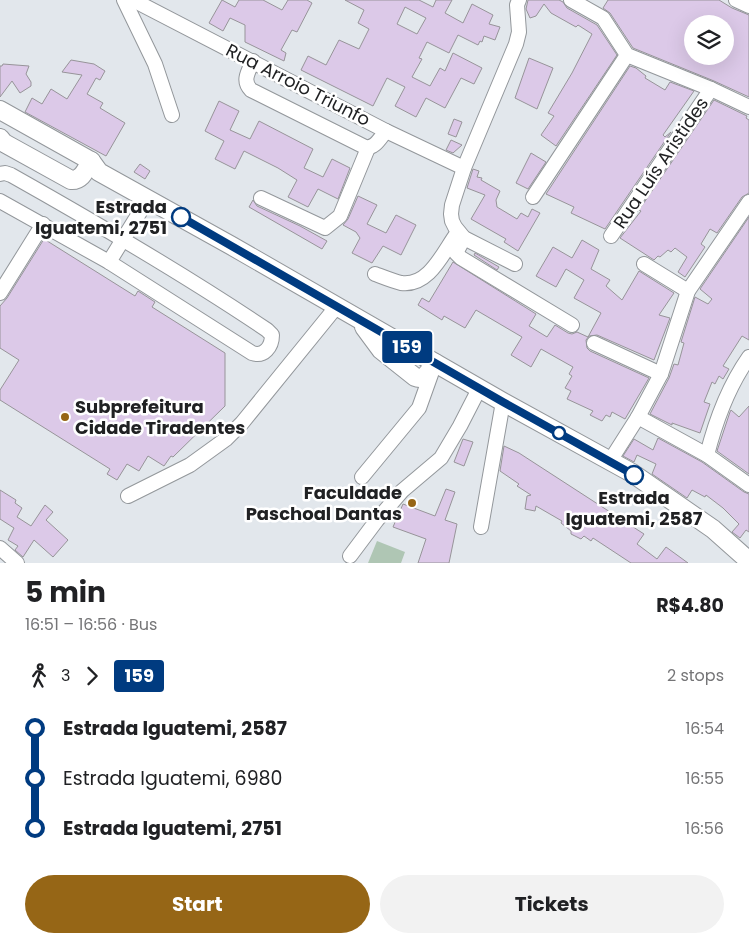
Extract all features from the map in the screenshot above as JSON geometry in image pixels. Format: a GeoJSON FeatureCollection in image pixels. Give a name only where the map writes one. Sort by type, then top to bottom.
{"type":"FeatureCollection","features":[{"type":"Feature","properties":{"kind":"main road"},"geometry":{"type":"LineString","coordinates":[[0,110],[91,168],[337,306],[359,321],[479,389],[632,473],[713,529],[749,560]]}},
{"type":"Feature","properties":{"kind":"main road"},"geometry":{"type":"LineString","coordinates":[[0,132],[91,168]]}},
{"type":"Feature","properties":{"kind":"main road"},"geometry":{"type":"LineString","coordinates":[[0,138],[71,180],[78,180],[91,168]]}},
{"type":"Feature","properties":{"kind":"street"},"geometry":{"type":"LineString","coordinates":[[124,0],[155,64],[172,115]]}},
{"type":"Feature","properties":{"kind":"street","name":"Rua Arroio Triunfo"},"geometry":{"type":"LineString","coordinates":[[133,0],[386,131],[464,168]]}},
{"type":"Feature","properties":{"kind":"street"},"geometry":{"type":"LineString","coordinates":[[571,0],[603,18],[627,55],[711,89],[749,107]]}},
{"type":"Feature","properties":{"kind":"street"},"geometry":{"type":"LineString","coordinates":[[736,0],[749,6]]}},
{"type":"Feature","properties":{"kind":"street"},"geometry":{"type":"LineString","coordinates":[[514,2],[520,23],[516,44],[464,168],[452,205],[452,221],[461,235],[515,264]]}},
{"type":"Feature","properties":{"kind":"street"},"geometry":{"type":"LineString","coordinates":[[533,197],[627,55]]}},
{"type":"Feature","properties":{"kind":"street"},"geometry":{"type":"LineString","coordinates":[[253,61],[246,78],[248,86],[252,90],[368,148]]}},
{"type":"Feature","properties":{"kind":"street","name":"Rua Luís Aristides"},"geometry":{"type":"LineString","coordinates":[[611,236],[711,89]]}},
{"type":"Feature","properties":{"kind":"street"},"geometry":{"type":"LineString","coordinates":[[261,198],[325,228],[340,216],[368,148],[374,145],[386,131]]}},
{"type":"Feature","properties":{"kind":"street"},"geometry":{"type":"LineString","coordinates":[[0,174],[5,172],[11,175],[123,239],[267,330],[270,332],[272,339],[267,351],[258,355],[252,353],[109,262],[0,201]]}},
{"type":"Feature","properties":{"kind":"street"},"geometry":{"type":"LineString","coordinates":[[109,262],[148,199]]}},
{"type":"Feature","properties":{"kind":"street"},"geometry":{"type":"LineString","coordinates":[[610,461],[638,417],[661,374],[688,292],[703,267],[749,202]]}},
{"type":"Feature","properties":{"kind":"street"},"geometry":{"type":"LineString","coordinates":[[0,293],[43,224]]}},
{"type":"Feature","properties":{"kind":"street"},"geometry":{"type":"LineString","coordinates":[[375,274],[401,283],[420,279],[434,267],[461,235]]}},
{"type":"Feature","properties":{"kind":"street"},"geometry":{"type":"LineString","coordinates":[[461,235],[456,253],[461,258],[572,325]]}},
{"type":"Feature","properties":{"kind":"street"},"geometry":{"type":"LineString","coordinates":[[644,264],[688,292]]}},
{"type":"Feature","properties":{"kind":"street"},"geometry":{"type":"LineString","coordinates":[[128,496],[190,465],[226,439],[242,423],[337,306]]}},
{"type":"Feature","properties":{"kind":"street"},"geometry":{"type":"LineString","coordinates":[[594,343],[661,374]]}},
{"type":"Feature","properties":{"kind":"street"},"geometry":{"type":"LineString","coordinates":[[708,455],[714,427],[722,404],[749,357]]}},
{"type":"Feature","properties":{"kind":"street"},"geometry":{"type":"LineString","coordinates":[[362,478],[419,408],[435,364]]}},
{"type":"Feature","properties":{"kind":"street"},"geometry":{"type":"LineString","coordinates":[[350,556],[402,491],[441,458],[479,389]]}},
{"type":"Feature","properties":{"kind":"street"},"geometry":{"type":"LineString","coordinates":[[481,528],[503,402]]}},
{"type":"Feature","properties":{"kind":"street"},"geometry":{"type":"LineString","coordinates":[[638,417],[708,455],[749,485]]}},
{"type":"Feature","properties":{"kind":"street"},"geometry":{"type":"LineString","coordinates":[[0,548],[17,563]]}},
{"type":"Feature","properties":{"kind":"green space"},"geometry":{"type":"Polygon","coordinates":[[[377,541],[405,552],[401,563],[368,563],[377,541]]]}},
{"type":"Feature","properties":{"kind":"building"},"geometry":{"type":"Polygon","coordinates":[[[222,0],[235,7],[239,0],[263,0],[282,10],[288,0],[307,0],[312,3],[297,32],[292,30],[281,50],[286,53],[284,61],[245,42],[245,25],[230,18],[223,31],[209,23],[222,0]]]}},
{"type":"Feature","properties":{"kind":"building"},"geometry":{"type":"Polygon","coordinates":[[[345,0],[419,0],[433,7],[436,0],[452,0],[445,13],[463,23],[472,4],[493,15],[489,24],[500,27],[495,40],[484,36],[482,42],[480,41],[478,45],[458,35],[449,53],[427,42],[419,58],[422,59],[412,77],[430,86],[440,68],[445,71],[453,53],[482,68],[474,84],[461,78],[445,108],[426,98],[416,117],[395,106],[405,87],[387,78],[373,106],[301,70],[308,56],[326,65],[339,40],[359,49],[369,29],[358,23],[364,10],[345,0]],[[405,7],[397,24],[417,34],[426,18],[405,7]]]}},
{"type":"Feature","properties":{"kind":"building"},"geometry":{"type":"Polygon","coordinates":[[[528,0],[559,0],[563,2],[567,8],[597,25],[617,55],[556,146],[541,135],[554,116],[548,113],[572,73],[592,34],[578,25],[576,27],[551,13],[544,4],[536,16],[530,18],[526,9],[528,0]]]}},
{"type":"Feature","properties":{"kind":"building"},"geometry":{"type":"Polygon","coordinates":[[[608,0],[719,0],[749,15],[749,97],[633,48],[610,13],[603,8],[608,0]]]}},
{"type":"Feature","properties":{"kind":"building"},"geometry":{"type":"Polygon","coordinates":[[[529,58],[553,68],[537,109],[515,98],[529,58]]]}},
{"type":"Feature","properties":{"kind":"building"},"geometry":{"type":"Polygon","coordinates":[[[71,60],[94,64],[105,71],[100,80],[96,78],[87,94],[103,103],[100,108],[125,123],[106,156],[25,112],[32,98],[42,104],[51,89],[67,99],[82,75],[62,72],[71,60]]]}},
{"type":"Feature","properties":{"kind":"building"},"geometry":{"type":"Polygon","coordinates":[[[3,64],[29,66],[26,74],[31,82],[31,86],[20,93],[12,81],[0,97],[0,66],[3,64]]]}},
{"type":"Feature","properties":{"kind":"building"},"geometry":{"type":"Polygon","coordinates":[[[630,66],[636,68],[646,76],[645,78],[665,90],[670,82],[694,91],[663,135],[665,137],[671,132],[605,229],[571,213],[574,207],[546,194],[630,66]]]}},
{"type":"Feature","properties":{"kind":"building"},"geometry":{"type":"Polygon","coordinates":[[[714,100],[747,116],[746,118],[749,120],[749,193],[742,197],[717,233],[710,229],[701,244],[705,247],[685,277],[678,272],[687,257],[675,248],[671,252],[668,250],[654,260],[620,238],[641,211],[639,210],[714,100]]]}},
{"type":"Feature","properties":{"kind":"building"},"geometry":{"type":"Polygon","coordinates":[[[219,101],[239,111],[230,130],[250,139],[259,121],[313,149],[304,168],[323,177],[332,159],[350,168],[338,199],[318,189],[308,207],[288,197],[297,180],[278,168],[244,151],[235,169],[215,159],[224,141],[205,131],[219,101]]]}},
{"type":"Feature","properties":{"kind":"building"},"geometry":{"type":"Polygon","coordinates":[[[454,119],[462,122],[456,137],[448,134],[454,119]]]}},
{"type":"Feature","properties":{"kind":"building"},"geometry":{"type":"Polygon","coordinates":[[[451,140],[462,145],[453,153],[446,150],[451,140]]]}},
{"type":"Feature","properties":{"kind":"building"},"geometry":{"type":"Polygon","coordinates":[[[531,153],[546,162],[528,189],[516,183],[531,153]]]}},
{"type":"Feature","properties":{"kind":"building"},"geometry":{"type":"Polygon","coordinates":[[[140,164],[150,171],[145,179],[134,172],[140,164]]]}},
{"type":"Feature","properties":{"kind":"building"},"geometry":{"type":"Polygon","coordinates":[[[473,169],[479,171],[477,177],[482,178],[481,180],[500,191],[496,200],[497,207],[517,219],[521,213],[528,217],[532,209],[540,213],[518,251],[504,242],[506,239],[471,219],[485,195],[467,188],[473,169]]]}},
{"type":"Feature","properties":{"kind":"building"},"geometry":{"type":"Polygon","coordinates":[[[358,196],[377,205],[367,224],[386,233],[396,215],[416,225],[401,255],[383,246],[372,263],[352,253],[360,238],[356,232],[343,225],[348,219],[358,196]]]}},
{"type":"Feature","properties":{"kind":"building"},"geometry":{"type":"Polygon","coordinates":[[[253,200],[257,206],[327,241],[322,249],[249,207],[253,200]]]}},
{"type":"Feature","properties":{"kind":"building"},"geometry":{"type":"Polygon","coordinates":[[[749,217],[749,340],[742,336],[723,366],[729,369],[723,379],[719,376],[715,384],[712,382],[704,402],[710,404],[700,433],[672,423],[672,425],[650,414],[669,378],[674,364],[678,365],[684,343],[681,342],[695,297],[708,304],[712,299],[700,289],[749,217]]]}},
{"type":"Feature","properties":{"kind":"building"},"geometry":{"type":"Polygon","coordinates":[[[44,239],[135,296],[138,291],[155,302],[152,307],[225,353],[225,406],[173,457],[171,456],[164,466],[148,456],[139,471],[127,464],[117,480],[107,474],[110,469],[0,400],[0,390],[19,360],[0,348],[0,306],[44,239]]]}},
{"type":"Feature","properties":{"kind":"building"},"geometry":{"type":"Polygon","coordinates":[[[582,240],[599,250],[591,269],[610,280],[606,286],[622,300],[639,271],[674,293],[659,315],[670,318],[654,360],[597,335],[589,336],[586,340],[587,348],[590,351],[649,378],[625,419],[612,412],[610,417],[606,415],[602,421],[590,415],[593,411],[567,399],[571,391],[565,388],[572,376],[569,374],[573,367],[541,349],[531,367],[511,355],[522,337],[476,310],[465,328],[444,316],[442,320],[418,305],[422,298],[429,302],[453,262],[536,314],[529,326],[547,337],[555,325],[568,333],[577,332],[588,337],[601,313],[574,298],[584,280],[566,269],[556,287],[536,276],[553,247],[572,258],[582,240]]]}},
{"type":"Feature","properties":{"kind":"building"},"geometry":{"type":"Polygon","coordinates":[[[475,253],[499,267],[497,270],[474,255],[475,253]]]}},
{"type":"Feature","properties":{"kind":"building"},"geometry":{"type":"Polygon","coordinates":[[[749,406],[749,474],[717,451],[731,410],[739,417],[749,406]]]}},
{"type":"Feature","properties":{"kind":"building"},"geometry":{"type":"Polygon","coordinates":[[[658,438],[702,462],[749,494],[749,532],[746,530],[740,538],[732,532],[739,524],[706,495],[705,497],[692,490],[687,498],[652,474],[656,464],[637,455],[634,462],[623,456],[634,439],[653,450],[658,438]]]}},
{"type":"Feature","properties":{"kind":"building"},"geometry":{"type":"Polygon","coordinates":[[[463,439],[473,442],[464,466],[454,462],[463,439]]]}},
{"type":"Feature","properties":{"kind":"building"},"geometry":{"type":"Polygon","coordinates":[[[504,446],[519,453],[644,534],[637,544],[657,559],[666,547],[688,563],[631,563],[593,538],[591,541],[584,536],[581,539],[571,534],[571,531],[561,523],[562,521],[536,506],[535,511],[525,509],[527,496],[531,495],[500,471],[504,446]]]}},
{"type":"Feature","properties":{"kind":"building"},"geometry":{"type":"Polygon","coordinates":[[[446,489],[455,492],[445,520],[457,524],[449,563],[418,563],[426,539],[393,527],[403,504],[435,516],[446,489]]]}},
{"type":"Feature","properties":{"kind":"building"},"geometry":{"type":"Polygon","coordinates":[[[0,490],[16,500],[15,503],[22,508],[17,517],[31,526],[45,505],[53,512],[46,520],[68,540],[53,557],[34,540],[23,557],[15,550],[18,546],[8,540],[14,528],[0,519],[0,490]]]}},
{"type":"Feature","properties":{"kind":"bus line","name":"159"},"geometry":{"type":"LineString","coordinates":[[181,217],[337,306],[359,321],[634,475]]}},
{"type":"Feature","properties":{"kind":"place","name":"Estrada Iguatemi, 2751"},"geometry":{"type":"Point","coordinates":[181,217]}},
{"type":"Feature","properties":{"kind":"place","name":"Subprefeitura Cidade Tiradentes"},"geometry":{"type":"Point","coordinates":[65,417]}},
{"type":"Feature","properties":{"kind":"place","name":"Estrada Iguatemi, 2587"},"geometry":{"type":"Point","coordinates":[634,475]}},
{"type":"Feature","properties":{"kind":"place","name":"Faculdade Paschoal Dantas"},"geometry":{"type":"Point","coordinates":[412,503]}}]}
